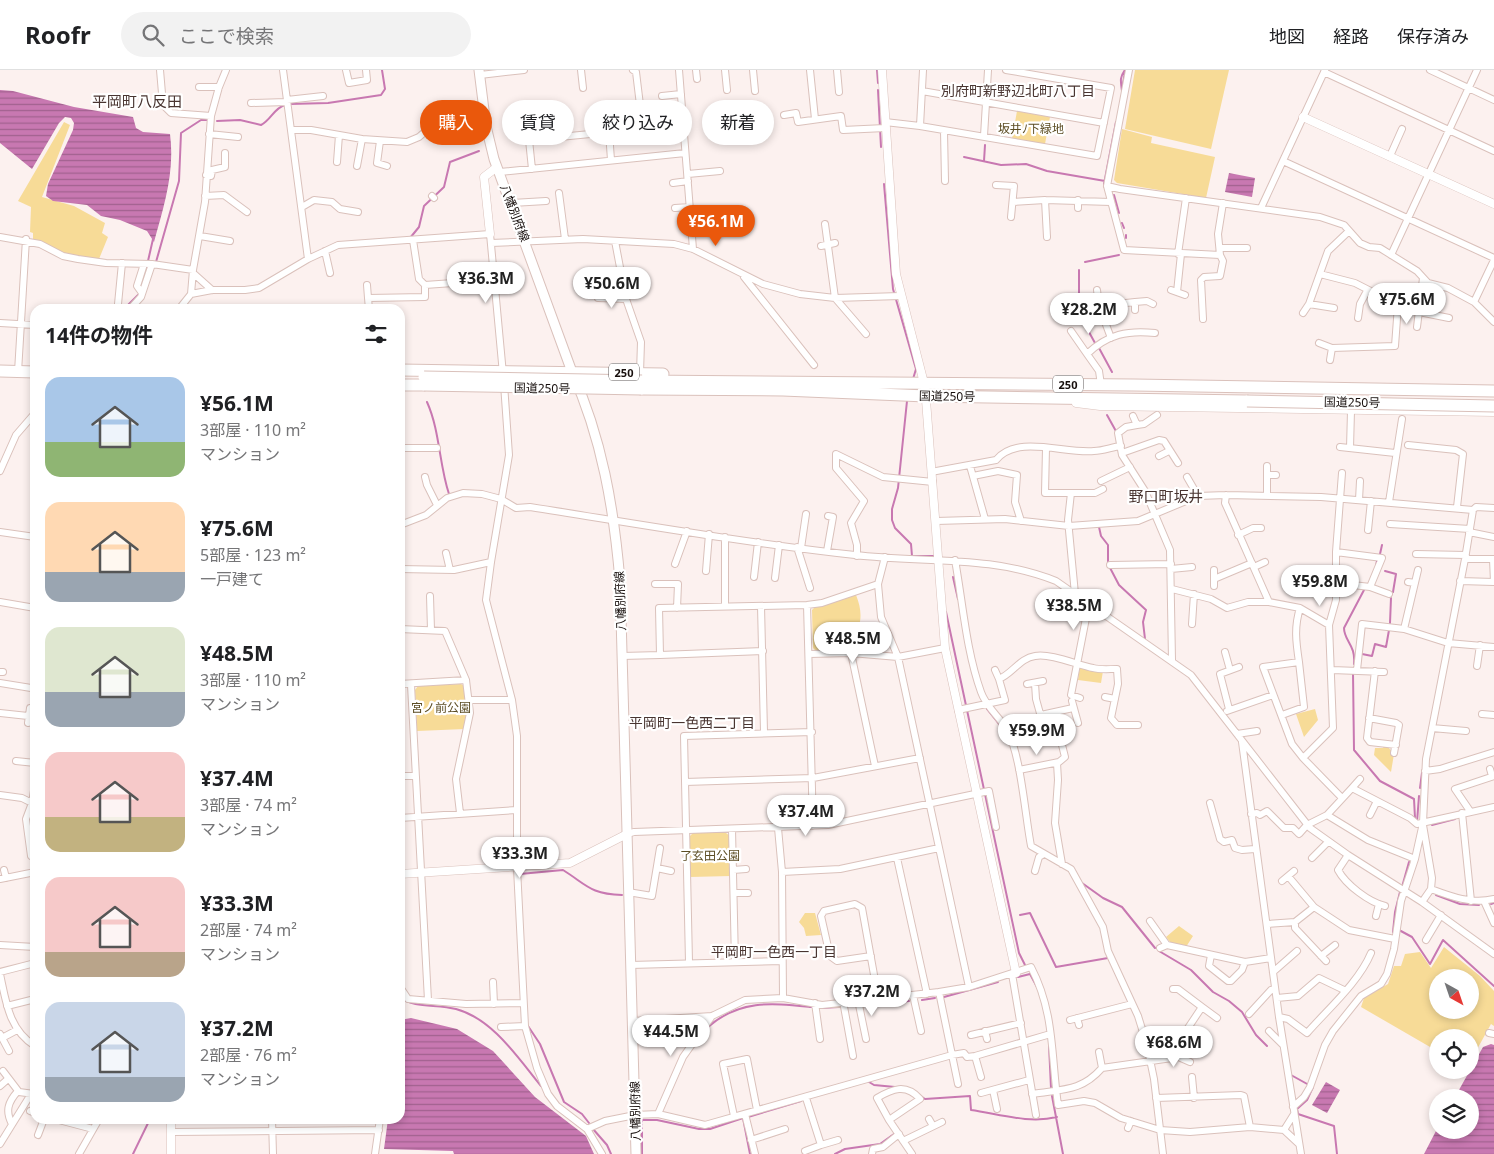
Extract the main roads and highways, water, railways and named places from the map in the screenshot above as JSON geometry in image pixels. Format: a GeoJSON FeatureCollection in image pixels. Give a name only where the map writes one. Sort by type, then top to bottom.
{"type":"FeatureCollection","features":[{"type":"Feature","properties":{"kind":"highway","name":"250"},"geometry":{"type":"LineString","coordinates":[[405,370],[572,372],[641,381]]}},
{"type":"Feature","properties":{"kind":"highway"},"geometry":{"type":"LineString","coordinates":[[0,371],[30,372]]}},
{"type":"Feature","properties":{"kind":"highway","name":"国道250号"},"geometry":{"type":"LineString","coordinates":[[405,377],[424,381]]}},
{"type":"Feature","properties":{"kind":"highway"},"geometry":{"type":"LineString","coordinates":[[0,379],[30,380]]}},
{"type":"Feature","properties":{"kind":"highway","name":"国道250号"},"geometry":{"type":"LineString","coordinates":[[405,384],[424,381],[924,382],[1494,391]]}},
{"type":"Feature","properties":{"kind":"highway","name":"国道250号"},"geometry":{"type":"LineString","coordinates":[[641,381],[783,390],[926,396],[1494,406]]}},
{"type":"Feature","properties":{"kind":"main road","name":"八幡別府線"},"geometry":{"type":"LineString","coordinates":[[480,72],[484,110],[499,170],[526,240],[572,372],[584,398],[599,445],[614,520],[620,581],[636,1154]]}},
{"type":"Feature","properties":{"kind":"waterway"},"geometry":{"type":"LineString","coordinates":[[290,104],[328,103],[381,95],[385,89],[382,70]]}},
{"type":"Feature","properties":{"kind":"waterway"},"geometry":{"type":"LineString","coordinates":[[877,70],[878,83]]}},
{"type":"Feature","properties":{"kind":"waterway"},"geometry":{"type":"LineString","coordinates":[[1122,91],[1121,78],[1125,70]]}},
{"type":"Feature","properties":{"kind":"waterway"},"geometry":{"type":"LineString","coordinates":[[1122,89],[1125,72]]}},
{"type":"Feature","properties":{"kind":"waterway"},"geometry":{"type":"LineString","coordinates":[[878,90],[881,147]]}},
{"type":"Feature","properties":{"kind":"waterway"},"geometry":{"type":"LineString","coordinates":[[217,121],[240,120],[261,125],[285,105]]}},
{"type":"Feature","properties":{"kind":"waterway"},"geometry":{"type":"LineString","coordinates":[[156,262],[179,181],[181,133],[201,120],[207,120]]}},
{"type":"Feature","properties":{"kind":"waterway"},"geometry":{"type":"LineString","coordinates":[[1104,184],[1116,122]]}},
{"type":"Feature","properties":{"kind":"waterway"},"geometry":{"type":"LineString","coordinates":[[984,161],[985,145]]}},
{"type":"Feature","properties":{"kind":"waterway"},"geometry":{"type":"LineString","coordinates":[[410,238],[419,227],[424,206],[444,187],[450,162],[479,151]]}},
{"type":"Feature","properties":{"kind":"waterway"},"geometry":{"type":"LineString","coordinates":[[964,157],[1001,165],[1026,164],[1047,171],[1105,181]]}},
{"type":"Feature","properties":{"kind":"waterway"},"geometry":{"type":"LineString","coordinates":[[884,184],[893,289],[916,369],[913,379]]}},
{"type":"Feature","properties":{"kind":"waterway"},"geometry":{"type":"LineString","coordinates":[[1114,195],[1119,213]]}},
{"type":"Feature","properties":{"kind":"waterway"},"geometry":{"type":"LineString","coordinates":[[1122,223],[1124,228]]}},
{"type":"Feature","properties":{"kind":"waterway"},"geometry":{"type":"LineString","coordinates":[[148,261],[153,239]]}},
{"type":"Feature","properties":{"kind":"waterway"},"geometry":{"type":"LineString","coordinates":[[1085,262],[1119,255]]}},
{"type":"Feature","properties":{"kind":"waterway"},"geometry":{"type":"LineString","coordinates":[[140,287],[147,266]]}},
{"type":"Feature","properties":{"kind":"waterway"},"geometry":{"type":"LineString","coordinates":[[1079,270],[1079,314],[1095,343]]}},
{"type":"Feature","properties":{"kind":"waterway"},"geometry":{"type":"LineString","coordinates":[[129,304],[138,295]]}},
{"type":"Feature","properties":{"kind":"waterway"},"geometry":{"type":"LineString","coordinates":[[1099,348],[1112,372]]}},
{"type":"Feature","properties":{"kind":"waterway"},"geometry":{"type":"LineString","coordinates":[[907,401],[898,488],[892,509],[892,520],[895,528],[911,544],[912,556],[934,556],[934,558]]}},
{"type":"Feature","properties":{"kind":"waterway"},"geometry":{"type":"LineString","coordinates":[[427,402],[435,424],[449,494]]}},
{"type":"Feature","properties":{"kind":"waterway"},"geometry":{"type":"LineString","coordinates":[[1107,415],[1117,433]]}},
{"type":"Feature","properties":{"kind":"waterway"},"geometry":{"type":"LineString","coordinates":[[1099,527],[1101,536],[1108,545],[1108,564],[1119,585],[1146,610],[1143,622],[1145,639]]}},
{"type":"Feature","properties":{"kind":"waterway"},"geometry":{"type":"LineString","coordinates":[[1380,554],[1382,545]]}},
{"type":"Feature","properties":{"kind":"waterway"},"geometry":{"type":"LineString","coordinates":[[1376,566],[1377,561]]}},
{"type":"Feature","properties":{"kind":"waterway"},"geometry":{"type":"LineString","coordinates":[[1385,571],[1396,574],[1393,592]]}},
{"type":"Feature","properties":{"kind":"waterway"},"geometry":{"type":"LineString","coordinates":[[953,577],[958,599]]}},
{"type":"Feature","properties":{"kind":"waterway"},"geometry":{"type":"LineString","coordinates":[[1354,664],[1352,648],[1344,628],[1364,590]]}},
{"type":"Feature","properties":{"kind":"waterway"},"geometry":{"type":"LineString","coordinates":[[1390,623],[1391,598]]}},
{"type":"Feature","properties":{"kind":"waterway"},"geometry":{"type":"LineString","coordinates":[[946,612],[1019,953],[1025,965]]}},
{"type":"Feature","properties":{"kind":"waterway"},"geometry":{"type":"LineString","coordinates":[[1362,654],[1372,656],[1375,644],[1386,647],[1389,630]]}},
{"type":"Feature","properties":{"kind":"waterway"},"geometry":{"type":"LineString","coordinates":[[1353,673],[1354,750],[1380,781],[1414,799],[1415,818]]}},
{"type":"Feature","properties":{"kind":"waterway"},"geometry":{"type":"LineString","coordinates":[[987,709],[1003,729]]}},
{"type":"Feature","properties":{"kind":"waterway"},"geometry":{"type":"LineString","coordinates":[[1420,788],[1422,773]]}},
{"type":"Feature","properties":{"kind":"waterway"},"geometry":{"type":"LineString","coordinates":[[1417,822],[1419,796]]}},
{"type":"Feature","properties":{"kind":"waterway"},"geometry":{"type":"LineString","coordinates":[[1432,825],[1455,819]]}},
{"type":"Feature","properties":{"kind":"waterway"},"geometry":{"type":"LineString","coordinates":[[1402,887],[1409,862]]}},
{"type":"Feature","properties":{"kind":"waterway"},"geometry":{"type":"LineString","coordinates":[[520,874],[563,870],[596,891],[622,895]]}},
{"type":"Feature","properties":{"kind":"waterway"},"geometry":{"type":"LineString","coordinates":[[1082,883],[1103,898],[1122,907],[1155,948]]}},
{"type":"Feature","properties":{"kind":"waterway"},"geometry":{"type":"LineString","coordinates":[[1393,932],[1400,892]]}},
{"type":"Feature","properties":{"kind":"waterway"},"geometry":{"type":"LineString","coordinates":[[1436,895],[1460,904],[1479,905]]}},
{"type":"Feature","properties":{"kind":"waterway"},"geometry":{"type":"LineString","coordinates":[[1020,915],[1030,913],[1056,967],[1108,958]]}},
{"type":"Feature","properties":{"kind":"waterway"},"geometry":{"type":"LineString","coordinates":[[1399,930],[1412,937],[1430,964],[1443,940],[1494,986]]}},
{"type":"Feature","properties":{"kind":"waterway"},"geometry":{"type":"LineString","coordinates":[[1159,951],[1191,970],[1213,992],[1229,1001],[1242,1012],[1256,1035],[1267,1046]]}},
{"type":"Feature","properties":{"kind":"waterway"},"geometry":{"type":"LineString","coordinates":[[1018,977],[1030,974],[1037,987]]}},
{"type":"Feature","properties":{"kind":"waterway"},"geometry":{"type":"LineString","coordinates":[[944,997],[998,982]]}},
{"type":"Feature","properties":{"kind":"waterway"},"geometry":{"type":"LineString","coordinates":[[922,1000],[935,998]]}},
{"type":"Feature","properties":{"kind":"waterway"},"geometry":{"type":"LineString","coordinates":[[405,1000],[419,1005],[456,1009],[482,1021],[514,1052],[541,1086]]}},
{"type":"Feature","properties":{"kind":"waterway"},"geometry":{"type":"LineString","coordinates":[[863,1005],[909,1001]]}},
{"type":"Feature","properties":{"kind":"waterway"},"geometry":{"type":"LineString","coordinates":[[708,1027],[720,1018],[744,1007],[770,1004],[811,1007]]}},
{"type":"Feature","properties":{"kind":"waterway"},"geometry":{"type":"LineString","coordinates":[[847,1006],[855,1006]]}},
{"type":"Feature","properties":{"kind":"waterway"},"geometry":{"type":"LineString","coordinates":[[820,1008],[839,1007]]}},
{"type":"Feature","properties":{"kind":"waterway"},"geometry":{"type":"LineString","coordinates":[[528,1026],[540,1044],[564,1102],[582,1114],[589,1123]]}},
{"type":"Feature","properties":{"kind":"waterway"},"geometry":{"type":"LineString","coordinates":[[1049,1045],[1051,1088]]}},
{"type":"Feature","properties":{"kind":"waterway"},"geometry":{"type":"LineString","coordinates":[[1291,1075],[1309,1085]]}},
{"type":"Feature","properties":{"kind":"waterway"},"geometry":{"type":"LineString","coordinates":[[869,1082],[874,1085],[895,1087]]}},
{"type":"Feature","properties":{"kind":"waterway"},"geometry":{"type":"LineString","coordinates":[[1313,1087],[1307,1100],[1297,1109],[1298,1114],[1334,1126],[1337,1154]]}},
{"type":"Feature","properties":{"kind":"waterway"},"geometry":{"type":"LineString","coordinates":[[922,1097],[925,1099],[970,1096],[971,1110],[1025,1119],[1057,1117]]}},
{"type":"Feature","properties":{"kind":"waterway"},"geometry":{"type":"LineString","coordinates":[[1052,1096],[1063,1154]]}},
{"type":"Feature","properties":{"kind":"waterway"},"geometry":{"type":"LineString","coordinates":[[748,1117],[801,1101]]}},
{"type":"Feature","properties":{"kind":"waterway"},"geometry":{"type":"LineString","coordinates":[[743,1118],[750,1154]]}},
{"type":"Feature","properties":{"kind":"waterway"},"geometry":{"type":"LineString","coordinates":[[642,1154],[642,1120],[657,1120],[699,1129],[710,1129],[743,1118]]}},
{"type":"Feature","properties":{"kind":"waterway"},"geometry":{"type":"LineString","coordinates":[[133,1154],[148,1124]]}},
{"type":"Feature","properties":{"kind":"waterway"},"geometry":{"type":"LineString","coordinates":[[593,1129],[607,1145],[611,1154]]}},
{"type":"Feature","properties":{"kind":"waterway"},"geometry":{"type":"LineString","coordinates":[[835,1154],[845,1149],[880,1144],[894,1134]]}},
{"type":"Feature","properties":{"kind":"district","name":"別府町新野辺北町八丁目"},"geometry":{"type":"Point","coordinates":[1018,90]}},
{"type":"Feature","properties":{"kind":"district","name":"平岡町八反田"},"geometry":{"type":"Point","coordinates":[137,101]}},
{"type":"Feature","properties":{"kind":"district","name":"野口町坂井"},"geometry":{"type":"Point","coordinates":[1166,496]}},
{"type":"Feature","properties":{"kind":"district","name":"平岡町一色西二丁目"},"geometry":{"type":"Point","coordinates":[692,722]}},
{"type":"Feature","properties":{"kind":"district","name":"平岡町一色西一丁目"},"geometry":{"type":"Point","coordinates":[774,951]}},
{"type":"Feature","properties":{"kind":"park label","name":"坂井ﾉ下緑地"},"geometry":{"type":"Point","coordinates":[1031,128]}},
{"type":"Feature","properties":{"kind":"park label","name":"宮ノ前公園"},"geometry":{"type":"Point","coordinates":[441,707]}},
{"type":"Feature","properties":{"kind":"park label","name":"了玄田公園"},"geometry":{"type":"Point","coordinates":[710,855]}}]}
